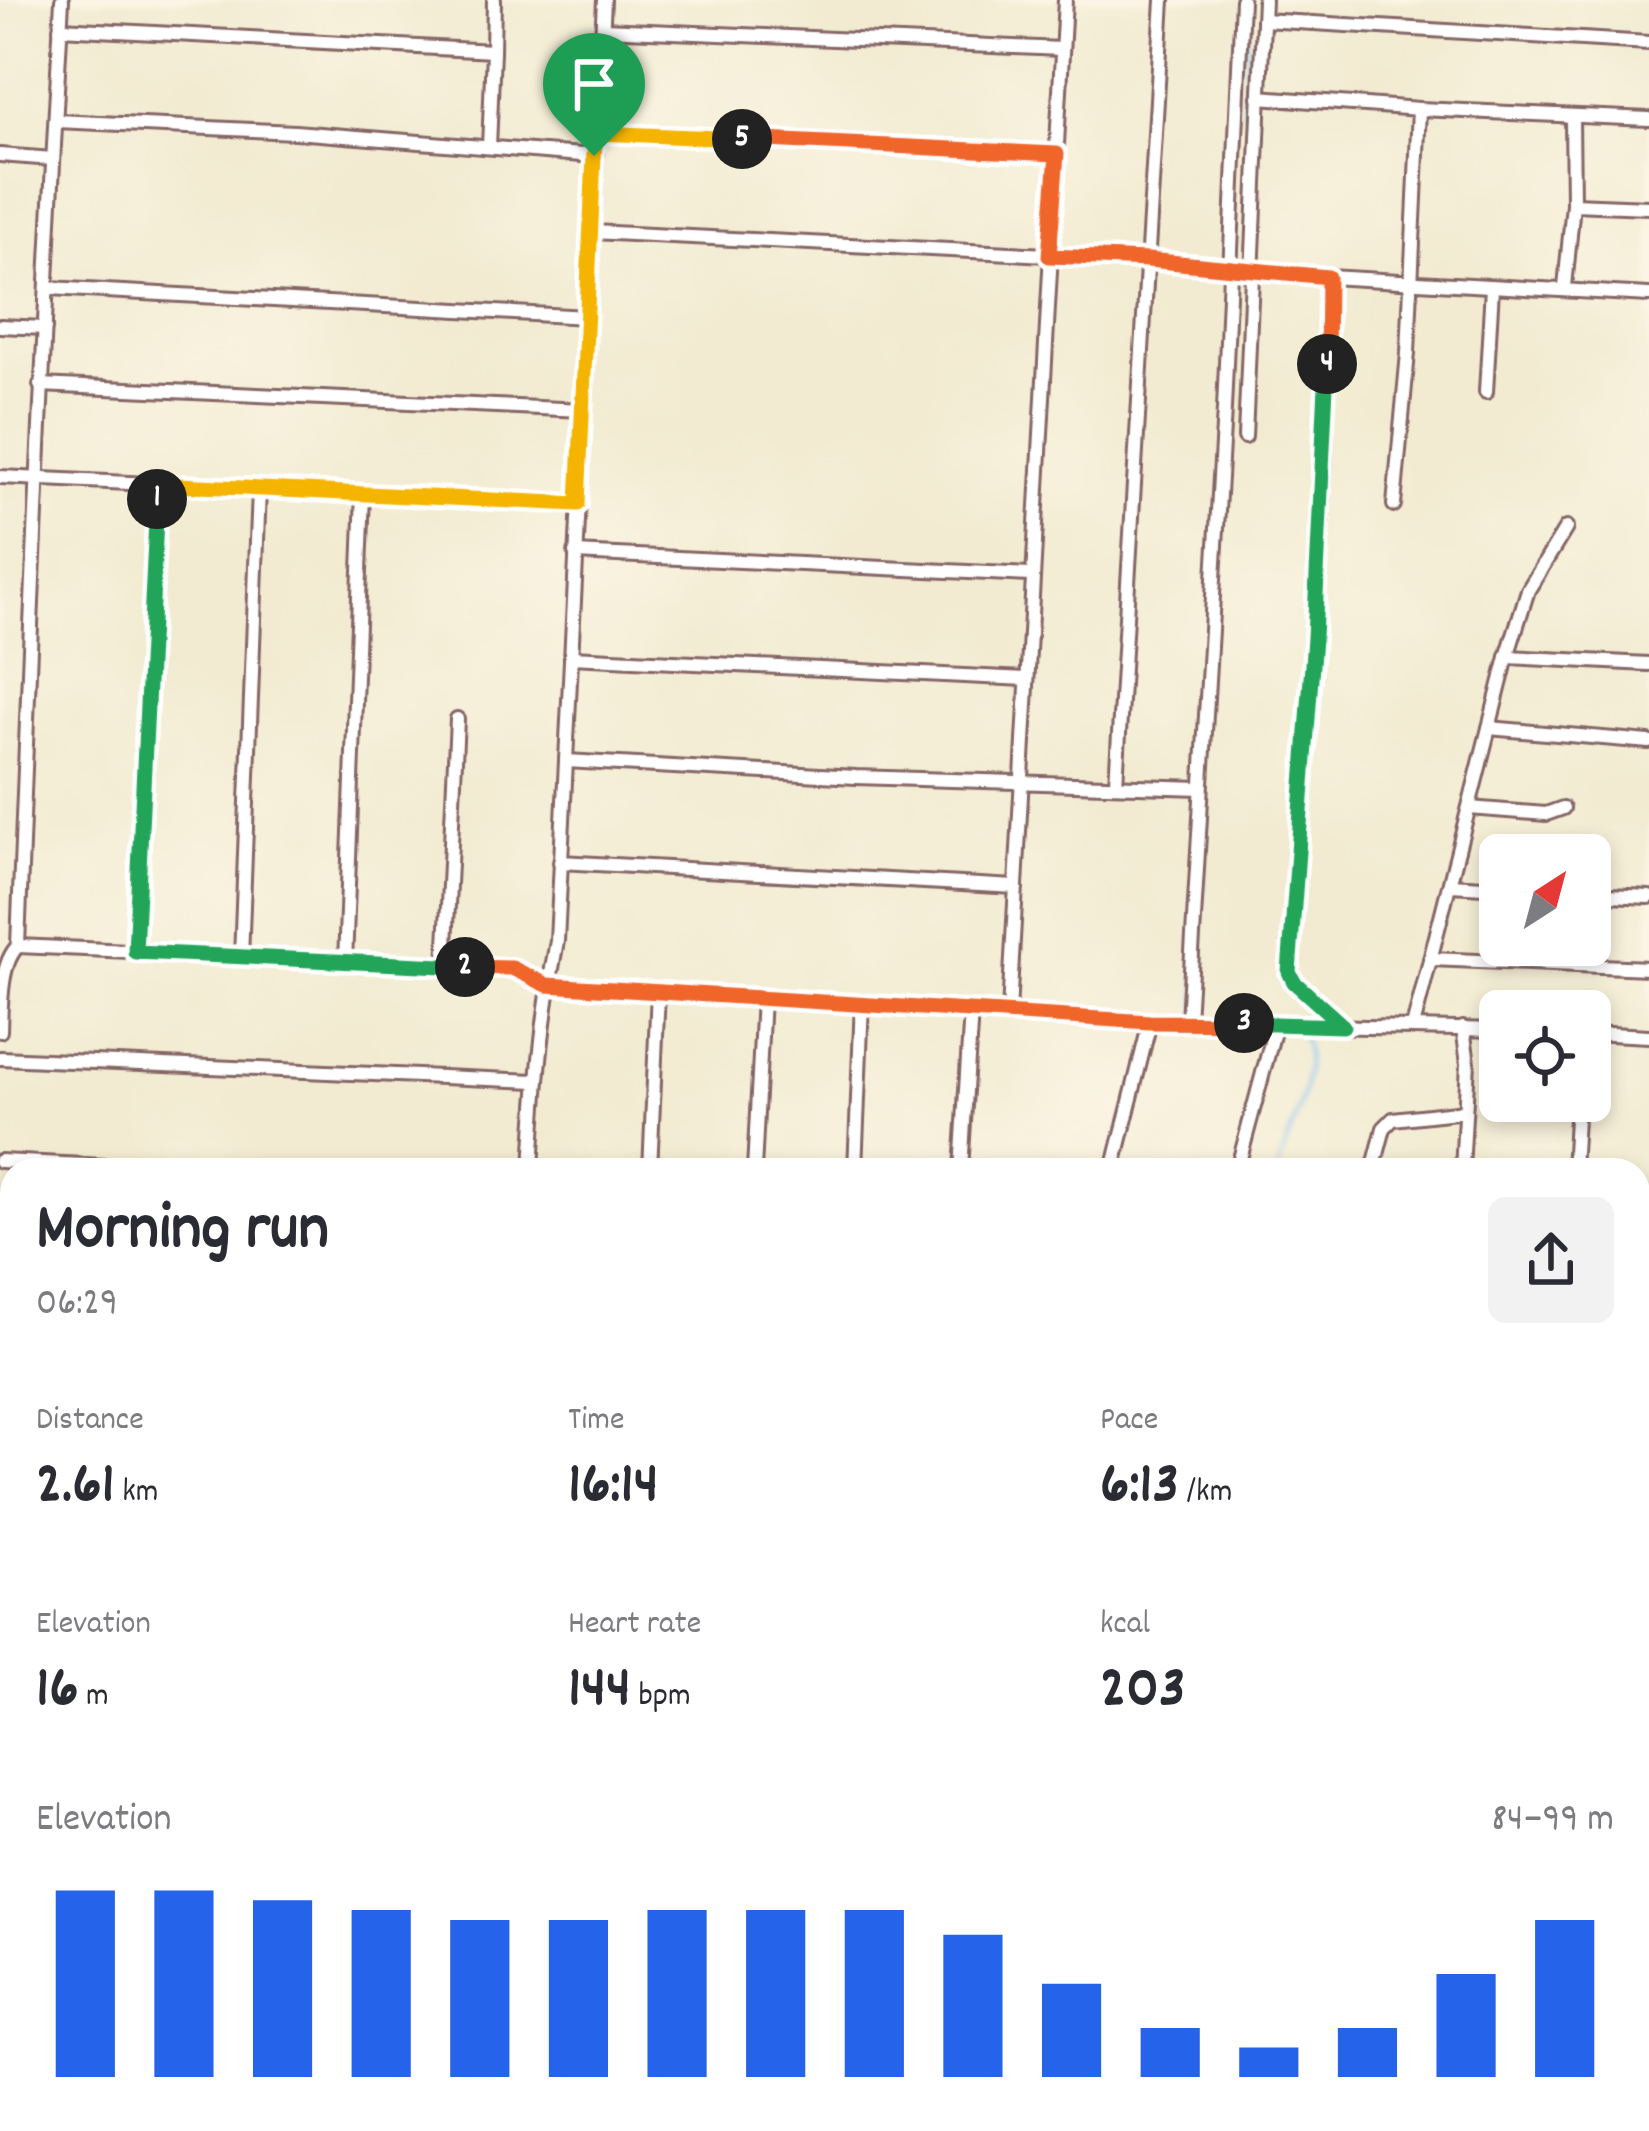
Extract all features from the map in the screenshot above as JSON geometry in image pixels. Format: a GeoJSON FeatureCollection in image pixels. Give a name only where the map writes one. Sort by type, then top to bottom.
{"type":"FeatureCollection","features":[{"type":"Feature","properties":{"kind":"street"},"geometry":{"type":"LineString","coordinates":[[18,946],[40,385],[62,0]]}},
{"type":"Feature","properties":{"kind":"street"},"geometry":{"type":"LineString","coordinates":[[489,147],[494,0]]}},
{"type":"Feature","properties":{"kind":"street"},"geometry":{"type":"LineString","coordinates":[[533,1158],[536,1081],[557,941],[604,0]]}},
{"type":"Feature","properties":{"kind":"street"},"geometry":{"type":"LineString","coordinates":[[1009,1012],[1065,0]]}},
{"type":"Feature","properties":{"kind":"street"},"geometry":{"type":"LineString","coordinates":[[1115,784],[1163,0]]}},
{"type":"Feature","properties":{"kind":"street"},"geometry":{"type":"LineString","coordinates":[[1188,1021],[1242,0]]}},
{"type":"Feature","properties":{"kind":"street"},"geometry":{"type":"LineString","coordinates":[[1245,437],[1264,0]]}},
{"type":"Feature","properties":{"kind":"street"},"geometry":{"type":"LineString","coordinates":[[1263,20],[1649,43]]}},
{"type":"Feature","properties":{"kind":"street"},"geometry":{"type":"LineString","coordinates":[[60,28],[493,51]]}},
{"type":"Feature","properties":{"kind":"street"},"geometry":{"type":"LineString","coordinates":[[603,29],[1062,49]]}},
{"type":"Feature","properties":{"kind":"street"},"geometry":{"type":"LineString","coordinates":[[1259,97],[1419,110],[1649,119]]}},
{"type":"Feature","properties":{"kind":"street"},"geometry":{"type":"LineString","coordinates":[[1394,505],[1408,353],[1419,110]]}},
{"type":"Feature","properties":{"kind":"street"},"geometry":{"type":"LineString","coordinates":[[1565,287],[1573,204],[1572,117]]}},
{"type":"Feature","properties":{"kind":"street"},"geometry":{"type":"LineString","coordinates":[[56,122],[295,132],[594,156]]}},
{"type":"Feature","properties":{"kind":"street"},"geometry":{"type":"LineString","coordinates":[[596,133],[1057,154]]}},
{"type":"Feature","properties":{"kind":"street"},"geometry":{"type":"LineString","coordinates":[[0,155],[53,160]]}},
{"type":"Feature","properties":{"kind":"street"},"geometry":{"type":"LineString","coordinates":[[1573,204],[1649,207]]}},
{"type":"Feature","properties":{"kind":"street"},"geometry":{"type":"LineString","coordinates":[[592,232],[1148,260],[1328,277],[1649,295]]}},
{"type":"Feature","properties":{"kind":"street"},"geometry":{"type":"LineString","coordinates":[[1328,277],[1323,482],[1288,957],[1294,982],[1343,1026]]}},
{"type":"Feature","properties":{"kind":"street"},"geometry":{"type":"LineString","coordinates":[[1486,392],[1492,287]]}},
{"type":"Feature","properties":{"kind":"street"},"geometry":{"type":"LineString","coordinates":[[49,288],[587,317]]}},
{"type":"Feature","properties":{"kind":"street"},"geometry":{"type":"LineString","coordinates":[[0,326],[45,328]]}},
{"type":"Feature","properties":{"kind":"street"},"geometry":{"type":"LineString","coordinates":[[40,385],[583,410]]}},
{"type":"Feature","properties":{"kind":"street"},"geometry":{"type":"LineString","coordinates":[[0,478],[578,504]]}},
{"type":"Feature","properties":{"kind":"street"},"geometry":{"type":"LineString","coordinates":[[135,952],[157,484]]}},
{"type":"Feature","properties":{"kind":"street"},"geometry":{"type":"LineString","coordinates":[[242,958],[259,489]]}},
{"type":"Feature","properties":{"kind":"street"},"geometry":{"type":"LineString","coordinates":[[345,963],[363,494]]}},
{"type":"Feature","properties":{"kind":"street"},"geometry":{"type":"LineString","coordinates":[[1413,1028],[1507,657],[1528,590],[1566,529]]}},
{"type":"Feature","properties":{"kind":"street"},"geometry":{"type":"LineString","coordinates":[[575,553],[1031,575]]}},
{"type":"Feature","properties":{"kind":"street"},"geometry":{"type":"LineString","coordinates":[[571,656],[1026,680]]}},
{"type":"Feature","properties":{"kind":"street"},"geometry":{"type":"LineString","coordinates":[[1507,657],[1649,664]]}},
{"type":"Feature","properties":{"kind":"street"},"geometry":{"type":"LineString","coordinates":[[445,967],[457,719]]}},
{"type":"Feature","properties":{"kind":"street"},"geometry":{"type":"LineString","coordinates":[[1489,728],[1649,742]]}},
{"type":"Feature","properties":{"kind":"street"},"geometry":{"type":"LineString","coordinates":[[566,761],[856,777],[1201,788]]}},
{"type":"Feature","properties":{"kind":"street"},"geometry":{"type":"LineString","coordinates":[[1468,808],[1546,814],[1563,808]]}},
{"type":"Feature","properties":{"kind":"street"},"geometry":{"type":"LineString","coordinates":[[560,862],[1016,887]]}},
{"type":"Feature","properties":{"kind":"street"},"geometry":{"type":"LineString","coordinates":[[1451,885],[1479,887]]}},
{"type":"Feature","properties":{"kind":"street"},"geometry":{"type":"LineString","coordinates":[[1611,895],[1649,897]]}},
{"type":"Feature","properties":{"kind":"street"},"geometry":{"type":"LineString","coordinates":[[0,1031],[3,968],[8,954],[18,946],[512,968],[547,985],[1150,1022],[1479,1029]]}},
{"type":"Feature","properties":{"kind":"street"},"geometry":{"type":"LineString","coordinates":[[1430,959],[1649,968]]}},
{"type":"Feature","properties":{"kind":"street"},"geometry":{"type":"LineString","coordinates":[[651,1158],[658,991]]}},
{"type":"Feature","properties":{"kind":"street"},"geometry":{"type":"LineString","coordinates":[[755,1158],[763,998]]}},
{"type":"Feature","properties":{"kind":"street"},"geometry":{"type":"LineString","coordinates":[[856,1158],[862,1002]]}},
{"type":"Feature","properties":{"kind":"street"},"geometry":{"type":"LineString","coordinates":[[962,1158],[971,1010]]}},
{"type":"Feature","properties":{"kind":"street"},"geometry":{"type":"LineString","coordinates":[[1116,1158],[1150,1022]]}},
{"type":"Feature","properties":{"kind":"street"},"geometry":{"type":"LineString","coordinates":[[1240,1158],[1276,1024]]}},
{"type":"Feature","properties":{"kind":"street"},"geometry":{"type":"LineString","coordinates":[[1463,1028],[1468,1063],[1463,1158]]}},
{"type":"Feature","properties":{"kind":"street"},"geometry":{"type":"LineString","coordinates":[[1611,1034],[1649,1036]]}},
{"type":"Feature","properties":{"kind":"street"},"geometry":{"type":"LineString","coordinates":[[0,1058],[536,1081]]}},
{"type":"Feature","properties":{"kind":"street"},"geometry":{"type":"LineString","coordinates":[[1376,1158],[1384,1128],[1393,1118],[1465,1111]]}},
{"type":"Feature","properties":{"kind":"street"},"geometry":{"type":"LineString","coordinates":[[1574,1158],[1576,1122]]}},
{"type":"Feature","properties":{"kind":"waterway"},"geometry":{"type":"LineString","coordinates":[[1243,112],[1250,0]]}},
{"type":"Feature","properties":{"kind":"waterway"},"geometry":{"type":"LineString","coordinates":[[1206,821],[1197,1012],[1211,1017]]}},
{"type":"Feature","properties":{"kind":"waterway"},"geometry":{"type":"LineString","coordinates":[[1282,1158],[1305,1087],[1303,1037]]}},
{"type":"Feature","properties":{"kind":"route"},"geometry":{"type":"LineString","coordinates":[[596,133],[1057,154],[1049,256],[1328,277],[1324,460],[1288,957],[1294,982],[1343,1026],[1150,1022],[547,985],[512,968],[135,952],[157,484],[578,504],[594,156],[596,133]]}}]}
